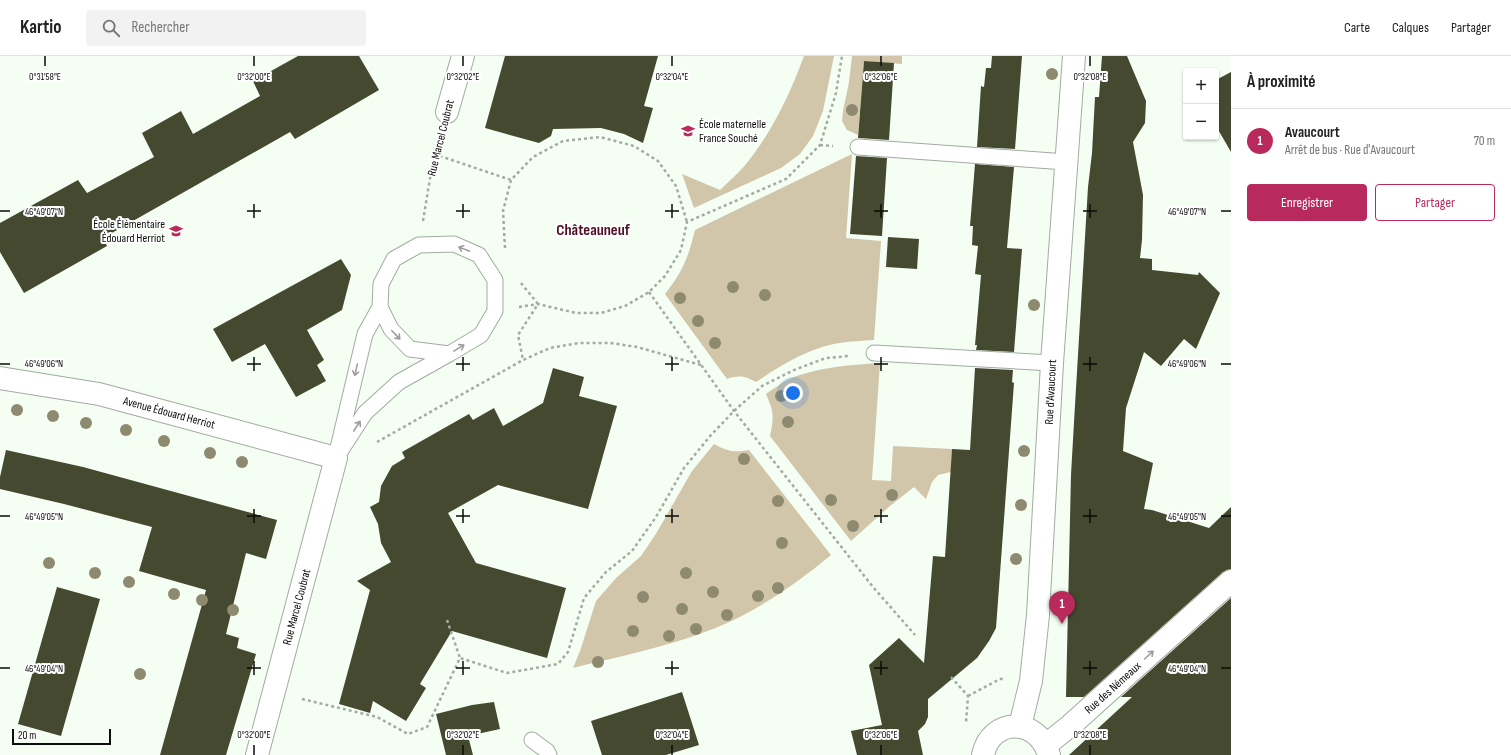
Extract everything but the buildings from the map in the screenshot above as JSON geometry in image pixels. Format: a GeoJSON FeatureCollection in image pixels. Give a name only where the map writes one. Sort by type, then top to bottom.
{"type":"FeatureCollection","features":[{"type":"Feature","properties":{"kind":"street","name":"Rue Marcel Coubrat"},"geometry":{"type":"LineString","coordinates":[[447,112],[463,56]]}},
{"type":"Feature","properties":{"kind":"street","name":"Rue d'Avaucourt"},"geometry":{"type":"LineString","coordinates":[[1020,726],[1031,681],[1038,615],[1052,363],[1074,56]]}},
{"type":"Feature","properties":{"kind":"street","name":"Avenue Édouard Herriot"},"geometry":{"type":"LineString","coordinates":[[0,378],[99,394],[336,458]]}},
{"type":"Feature","properties":{"kind":"street","name":"Rue Marcel Coubrat"},"geometry":{"type":"LineString","coordinates":[[257,755],[336,458]]}},
{"type":"Feature","properties":{"kind":"street","name":"Rue des Némeaux"},"geometry":{"type":"LineString","coordinates":[[1047,750],[1071,725],[1231,581]]}},
{"type":"Feature","properties":{"kind":"street"},"geometry":{"type":"LineString","coordinates":[[983,755],[984,747],[990,738],[999,731],[1009,727],[1020,726],[1031,730],[1039,736],[1047,750]]}},
{"type":"Feature","properties":{"kind":"lane"},"geometry":{"type":"LineString","coordinates":[[858,147],[1066,162]]}},
{"type":"Feature","properties":{"kind":"lane","name":"Rue Marcel Coubrat"},"geometry":{"type":"LineString","coordinates":[[454,244],[479,255],[495,280],[495,311],[481,335],[399,382],[365,413],[336,458],[365,334],[380,308],[381,284],[394,259],[419,245],[454,244]]}},
{"type":"Feature","properties":{"kind":"lane"},"geometry":{"type":"LineString","coordinates":[[380,308],[391,329],[410,349],[450,354]]}},
{"type":"Feature","properties":{"kind":"lane"},"geometry":{"type":"LineString","coordinates":[[874,353],[1052,363]]}},
{"type":"Feature","properties":{"kind":"lane"},"geometry":{"type":"LineString","coordinates":[[532,740],[547,751],[549,755]]}},
{"type":"Feature","properties":{"kind":"path"},"geometry":{"type":"LineString","coordinates":[[687,222],[786,179],[820,145],[836,92],[842,56]]}},
{"type":"Feature","properties":{"kind":"path","name":"Rue Marcel Coubrat"},"geometry":{"type":"LineString","coordinates":[[419,245],[434,154],[447,112]]}},
{"type":"Feature","properties":{"kind":"path"},"geometry":{"type":"LineString","coordinates":[[495,311],[538,304],[576,313],[601,313],[625,306],[649,292],[665,276],[681,250],[687,222],[676,186],[658,160],[634,146],[607,139],[600,138],[563,141],[533,157],[511,180],[503,211],[505,246],[507,252]]}},
{"type":"Feature","properties":{"kind":"path"},"geometry":{"type":"LineString","coordinates":[[434,154],[511,180]]}},
{"type":"Feature","properties":{"kind":"path"},"geometry":{"type":"LineString","coordinates":[[516,278],[538,304]]}},
{"type":"Feature","properties":{"kind":"path"},"geometry":{"type":"LineString","coordinates":[[649,292],[734,411],[873,587],[915,636]]}},
{"type":"Feature","properties":{"kind":"path"},"geometry":{"type":"LineString","coordinates":[[523,360],[518,335],[538,304]]}},
{"type":"Feature","properties":{"kind":"path"},"geometry":{"type":"LineString","coordinates":[[376,442],[523,360],[550,348],[579,343],[611,343],[637,347],[701,364]]}},
{"type":"Feature","properties":{"kind":"path"},"geometry":{"type":"LineString","coordinates":[[460,658],[507,673],[558,664],[568,652],[584,598],[606,572],[632,551],[656,517],[684,468],[711,435],[734,411],[762,386],[794,370],[826,358],[874,353]]}},
{"type":"Feature","properties":{"kind":"path"},"geometry":{"type":"LineString","coordinates":[[274,692],[377,717],[408,734],[427,727],[460,658],[447,620]]}},
{"type":"Feature","properties":{"kind":"path"},"geometry":{"type":"LineString","coordinates":[[951,677],[968,696],[966,726]]}},
{"type":"Feature","properties":{"kind":"path"},"geometry":{"type":"LineString","coordinates":[[968,696],[1000,679],[1031,681]]}},
{"type":"Feature","properties":{"kind":"shaded area"},"geometry":{"type":"Polygon","coordinates":[[[804,56],[834,56],[823,111],[813,136],[800,154],[781,168],[694,208],[682,174],[720,190],[737,174],[755,152],[780,112],[804,56]]]}},
{"type":"Feature","properties":{"kind":"shaded area"},"geometry":{"type":"Polygon","coordinates":[[[852,56],[902,56],[902,64],[864,61],[858,135],[847,130],[842,121],[852,56]]]}},
{"type":"Feature","properties":{"kind":"shaded area"},"geometry":{"type":"Polygon","coordinates":[[[852,154],[846,238],[881,241],[874,340],[844,342],[829,345],[796,358],[756,382],[742,377],[727,379],[665,294],[684,264],[695,230],[852,154]]]}},
{"type":"Feature","properties":{"kind":"shaded area"},"geometry":{"type":"Polygon","coordinates":[[[880,363],[872,480],[891,481],[893,446],[952,449],[951,472],[938,475],[932,482],[926,499],[914,487],[851,541],[770,436],[772,415],[771,405],[766,394],[787,380],[809,372],[821,369],[880,363]]]}},
{"type":"Feature","properties":{"kind":"shaded area"},"geometry":{"type":"Polygon","coordinates":[[[714,444],[731,451],[749,450],[831,555],[804,576],[760,606],[729,622],[679,641],[573,668],[596,601],[616,578],[641,556],[657,532],[692,471],[714,444]]]}},
{"type":"Feature","properties":{"kind":"place","name":"École maternelle France Souché"},"geometry":{"type":"Point","coordinates":[688,131]}},
{"type":"Feature","properties":{"kind":"place","name":"École Élémentaire Édouard Herriot"},"geometry":{"type":"Point","coordinates":[176,231]}},
{"type":"Feature","properties":{"kind":"place","name":"Avaucourt"},"geometry":{"type":"Point","coordinates":[1062,624]}},
{"type":"Feature","properties":{"kind":"district","name":"Châteauneuf"},"geometry":{"type":"Point","coordinates":[593,230]}}]}
